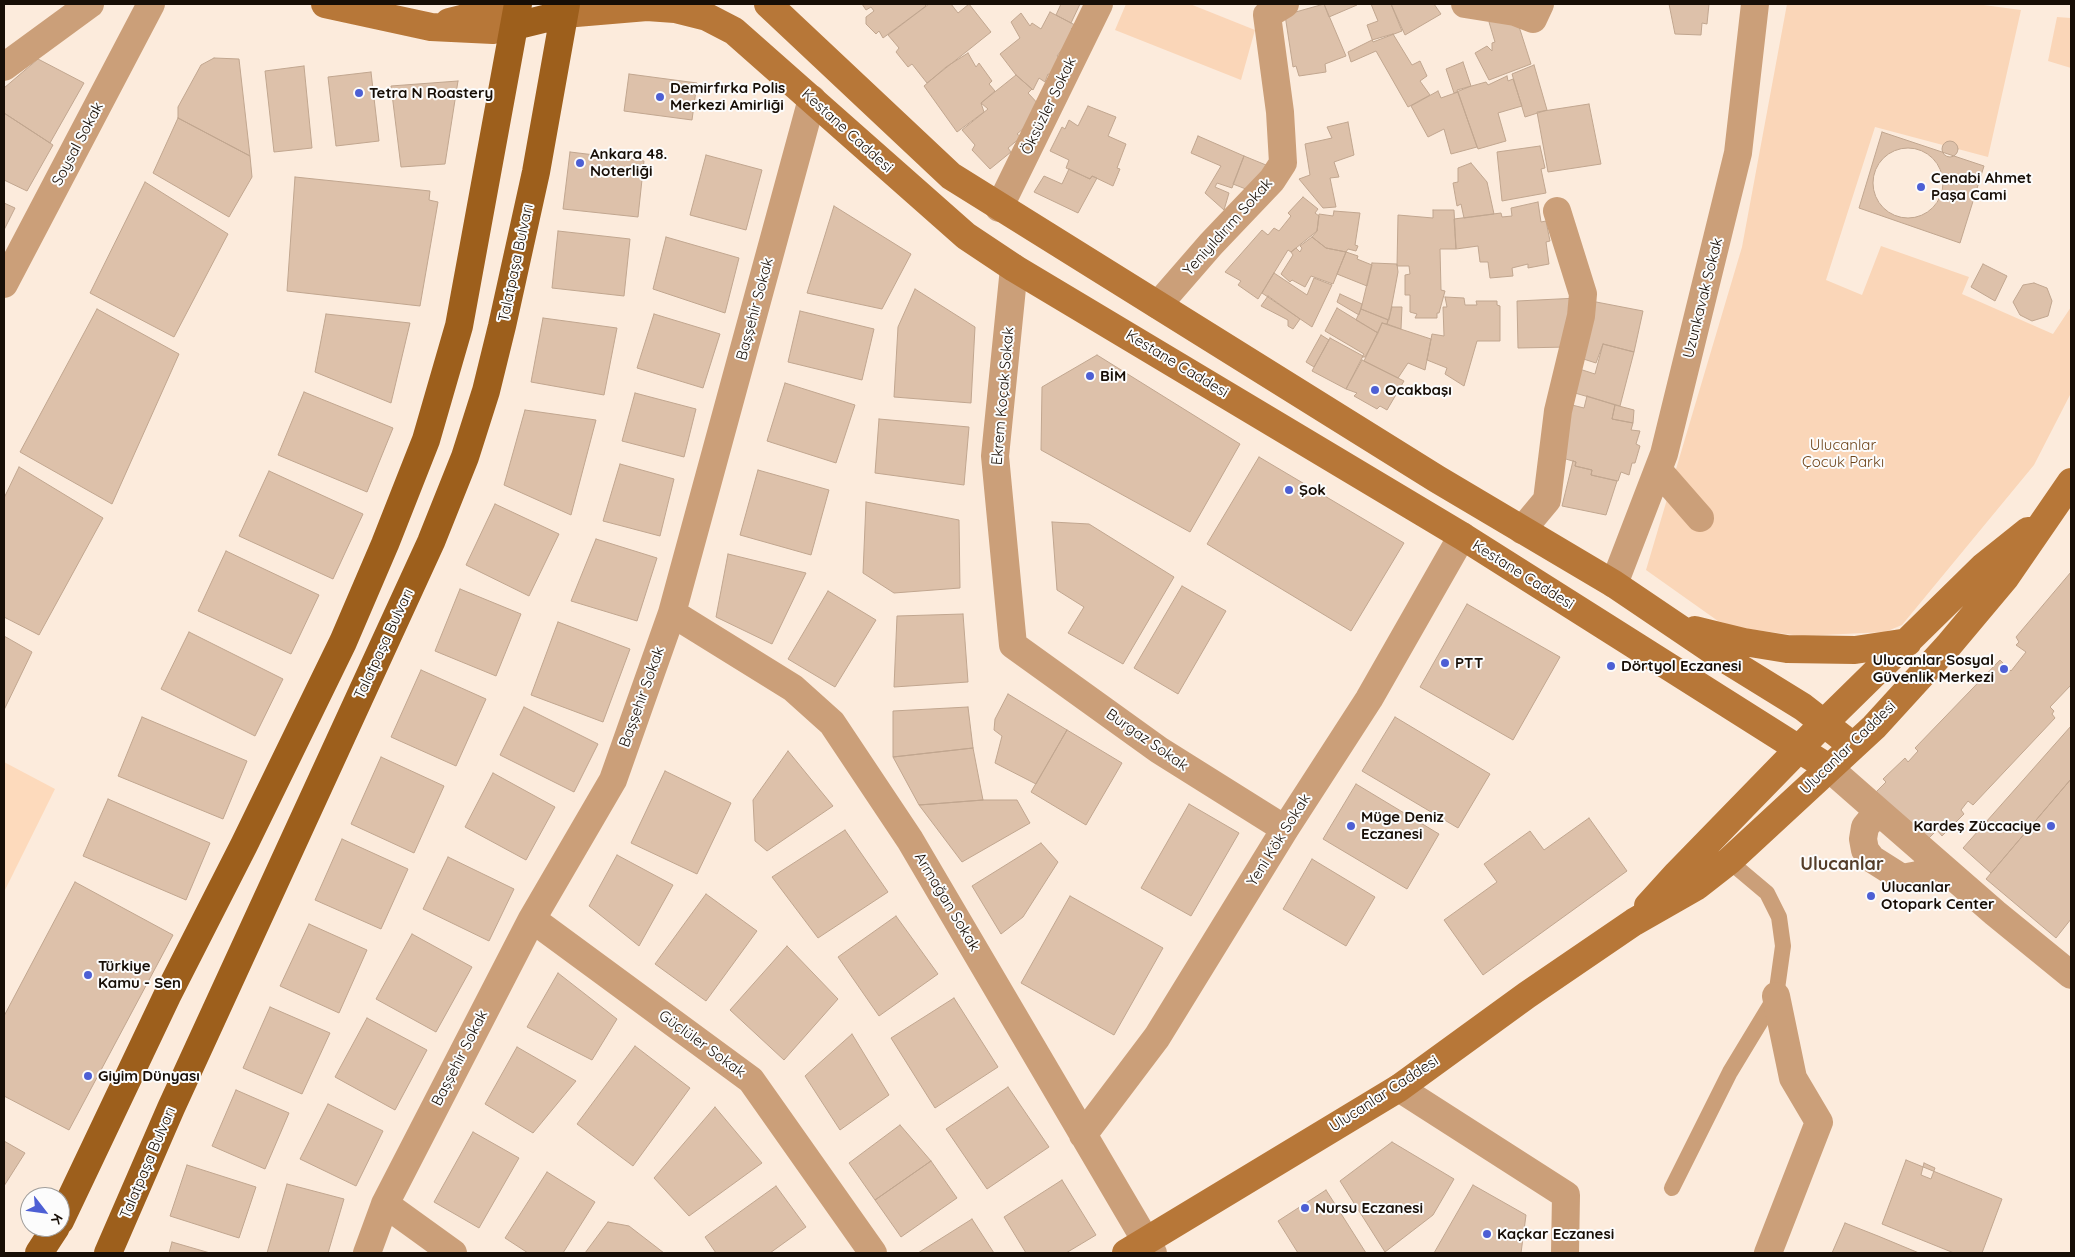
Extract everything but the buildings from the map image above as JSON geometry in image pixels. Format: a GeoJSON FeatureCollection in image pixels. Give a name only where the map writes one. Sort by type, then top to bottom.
{"type":"FeatureCollection","features":[{"type":"Feature","properties":{"kind":"main road"},"geometry":{"type":"LineString","coordinates":[[325,4],[431,27],[493,30],[517,15],[565,9]]}},
{"type":"Feature","properties":{"kind":"main road"},"geometry":{"type":"LineString","coordinates":[[431,27],[478,15],[496,4]]}},
{"type":"Feature","properties":{"kind":"main road"},"geometry":{"type":"LineString","coordinates":[[768,4],[951,176],[998,208],[1522,530],[1614,584],[1824,722],[1853,746]]}},
{"type":"Feature","properties":{"kind":"main road","name":"Kestane Caddesi"},"geometry":{"type":"LineString","coordinates":[[565,9],[647,7],[676,9],[707,17],[734,32],[966,236],[1014,268],[1462,536],[1829,768]]}},
{"type":"Feature","properties":{"kind":"main road","name":"Talatpaşa Bulvarı"},"geometry":{"type":"LineString","coordinates":[[108,1253],[171,1108],[431,542],[465,457],[486,391],[502,326],[536,172],[565,9]]}},
{"type":"Feature","properties":{"kind":"main road"},"geometry":{"type":"LineString","coordinates":[[70,1200],[167,996],[244,845],[343,642],[386,544],[419,457],[459,326],[517,15]]}},
{"type":"Feature","properties":{"kind":"main road","name":"Ulucanlar Caddesi"},"geometry":{"type":"LineString","coordinates":[[1142,1250],[1399,1088],[1634,922],[1697,886],[1728,861],[1874,727],[1961,631],[2005,578],[2071,482]]}},
{"type":"Feature","properties":{"kind":"main road","name":"Ulucanlar Caddesi"},"geometry":{"type":"LineString","coordinates":[[1634,922],[1677,874],[1824,722],[1983,567],[2048,515]]}},
{"type":"Feature","properties":{"kind":"main road"},"geometry":{"type":"LineString","coordinates":[[1676,626],[1744,642],[1787,649],[1855,650],[1908,642]]}},
{"type":"Feature","properties":{"kind":"main road"},"geometry":{"type":"LineString","coordinates":[[39,1253],[49,1237]]}},
{"type":"Feature","properties":{"kind":"street"},"geometry":{"type":"LineString","coordinates":[[4,67],[90,4]]}},
{"type":"Feature","properties":{"kind":"street","name":"Soysal Sokak"},"geometry":{"type":"LineString","coordinates":[[4,284],[151,4]]}},
{"type":"Feature","properties":{"kind":"street","name":"Öksüzler Sokak"},"geometry":{"type":"LineString","coordinates":[[998,208],[1099,4]]}},
{"type":"Feature","properties":{"kind":"street","name":"Yeniyıldırım Sokak"},"geometry":{"type":"LineString","coordinates":[[1158,305],[1211,244],[1272,180],[1283,163],[1280,112],[1266,15],[1285,4]]}},
{"type":"Feature","properties":{"kind":"street"},"geometry":{"type":"LineString","coordinates":[[1465,4],[1514,12],[1533,19],[1540,4]]}},
{"type":"Feature","properties":{"kind":"street","name":"Uzunkavak Sokak"},"geometry":{"type":"LineString","coordinates":[[1614,584],[1658,470],[1738,153],[1755,4]]}},
{"type":"Feature","properties":{"kind":"street","name":"Başşehir Sokak"},"geometry":{"type":"LineString","coordinates":[[366,1253],[384,1204],[532,919],[613,780],[672,613],[812,99]]}},
{"type":"Feature","properties":{"kind":"street"},"geometry":{"type":"LineString","coordinates":[[1522,530],[1547,500],[1558,411],[1581,316],[1582,294],[1557,212]]}},
{"type":"Feature","properties":{"kind":"street","name":"Ekrem Koçak Sokak"},"geometry":{"type":"LineString","coordinates":[[1013,645],[995,456],[1014,268]]}},
{"type":"Feature","properties":{"kind":"street"},"geometry":{"type":"LineString","coordinates":[[1658,470],[1700,518]]}},
{"type":"Feature","properties":{"kind":"street","name":"Yeni Kök Sokak"},"geometry":{"type":"LineString","coordinates":[[1083,1135],[1157,1037],[1284,829],[1369,698],[1462,536]]}},
{"type":"Feature","properties":{"kind":"street","name":"Armağan Sokak"},"geometry":{"type":"LineString","coordinates":[[672,613],[793,688],[832,723],[910,840],[1083,1135],[1142,1250]]}},
{"type":"Feature","properties":{"kind":"street","name":"Burgaz Sokak"},"geometry":{"type":"LineString","coordinates":[[1013,645],[1159,750],[1284,829]]}},
{"type":"Feature","properties":{"kind":"street"},"geometry":{"type":"LineString","coordinates":[[1829,768],[1936,862],[2071,975]]}},
{"type":"Feature","properties":{"kind":"street"},"geometry":{"type":"LineString","coordinates":[[1878,811],[1865,827],[1863,839],[1865,850],[1872,859],[1902,878],[1918,875],[1928,870],[1936,862]]}},
{"type":"Feature","properties":{"kind":"street","name":"Güçlüler Sokak"},"geometry":{"type":"LineString","coordinates":[[532,919],[751,1080],[873,1253]]}},
{"type":"Feature","properties":{"kind":"street"},"geometry":{"type":"LineString","coordinates":[[1768,1253],[1819,1122],[1793,1078],[1776,996]]}},
{"type":"Feature","properties":{"kind":"street"},"geometry":{"type":"LineString","coordinates":[[1399,1088],[1566,1195],[1565,1253]]}},
{"type":"Feature","properties":{"kind":"street"},"geometry":{"type":"LineString","coordinates":[[384,1204],[453,1253]]}},
{"type":"Feature","properties":{"kind":"lane"},"geometry":{"type":"LineString","coordinates":[[1672,1188],[1730,1072],[1776,996],[1783,946],[1779,917],[1767,893],[1728,861]]}},
{"type":"Feature","properties":{"kind":"shaded area"},"geometry":{"type":"Polygon","coordinates":[[[4,762],[55,789],[4,892],[4,762]]]}},
{"type":"Feature","properties":{"kind":"green space"},"geometry":{"type":"Polygon","coordinates":[[[1126,4],[1190,4],[1255,30],[1241,80],[1115,30],[1126,4]]]}},
{"type":"Feature","properties":{"kind":"green space","name":"Ulucanlar Çocuk Parkı"},"geometry":{"type":"Polygon","coordinates":[[[1787,4],[1976,4],[2021,10],[1988,157],[1875,127],[1826,280],[1862,295],[1881,246],[1969,277],[1962,294],[2053,334],[2071,307],[2071,393],[2034,465],[1902,625],[1885,632],[1801,636],[1740,628],[1718,621],[1646,570],[1742,247],[1787,4]]]}},
{"type":"Feature","properties":{"kind":"green space"},"geometry":{"type":"Polygon","coordinates":[[[2057,17],[2071,18],[2071,68],[2048,61],[2057,17]]]}},
{"type":"Feature","properties":{"kind":"place","name":"Tetra N Roastery"},"geometry":{"type":"Point","coordinates":[359,93]}},
{"type":"Feature","properties":{"kind":"place","name":"Demirfırka Polis Merkezi Amirliği"},"geometry":{"type":"Point","coordinates":[660,97]}},
{"type":"Feature","properties":{"kind":"place","name":"Ankara 48. Noterliği"},"geometry":{"type":"Point","coordinates":[580,163]}},
{"type":"Feature","properties":{"kind":"place","name":"Cenabi Ahmet Paşa Cami"},"geometry":{"type":"Point","coordinates":[1921,187]}},
{"type":"Feature","properties":{"kind":"place","name":"BİM"},"geometry":{"type":"Point","coordinates":[1090,376]}},
{"type":"Feature","properties":{"kind":"place","name":"Ocakbaşı"},"geometry":{"type":"Point","coordinates":[1375,390]}},
{"type":"Feature","properties":{"kind":"place","name":"Şok"},"geometry":{"type":"Point","coordinates":[1289,490]}},
{"type":"Feature","properties":{"kind":"place","name":"PTT"},"geometry":{"type":"Point","coordinates":[1445,663]}},
{"type":"Feature","properties":{"kind":"place","name":"Dörtyol Eczanesi"},"geometry":{"type":"Point","coordinates":[1611,666]}},
{"type":"Feature","properties":{"kind":"place","name":"Ulucanlar Sosyal Güvenlik Merkezi"},"geometry":{"type":"Point","coordinates":[2004,669]}},
{"type":"Feature","properties":{"kind":"place","name":"Müge Deniz Eczanesi"},"geometry":{"type":"Point","coordinates":[1351,826]}},
{"type":"Feature","properties":{"kind":"place","name":"Kardeş Züccaciye"},"geometry":{"type":"Point","coordinates":[2051,826]}},
{"type":"Feature","properties":{"kind":"place","name":"Ulucanlar Otopark Center"},"geometry":{"type":"Point","coordinates":[1871,896]}},
{"type":"Feature","properties":{"kind":"place","name":"Türkiye Kamu - Sen"},"geometry":{"type":"Point","coordinates":[88,975]}},
{"type":"Feature","properties":{"kind":"place","name":"Giyim Dünyası"},"geometry":{"type":"Point","coordinates":[88,1076]}},
{"type":"Feature","properties":{"kind":"place","name":"Nursu Eczanesi"},"geometry":{"type":"Point","coordinates":[1305,1208]}},
{"type":"Feature","properties":{"kind":"place","name":"Kaçkar Eczanesi"},"geometry":{"type":"Point","coordinates":[1487,1234]}},
{"type":"Feature","properties":{"kind":"district","name":"Ulucanlar"},"geometry":{"type":"Point","coordinates":[1842,865]}}]}
